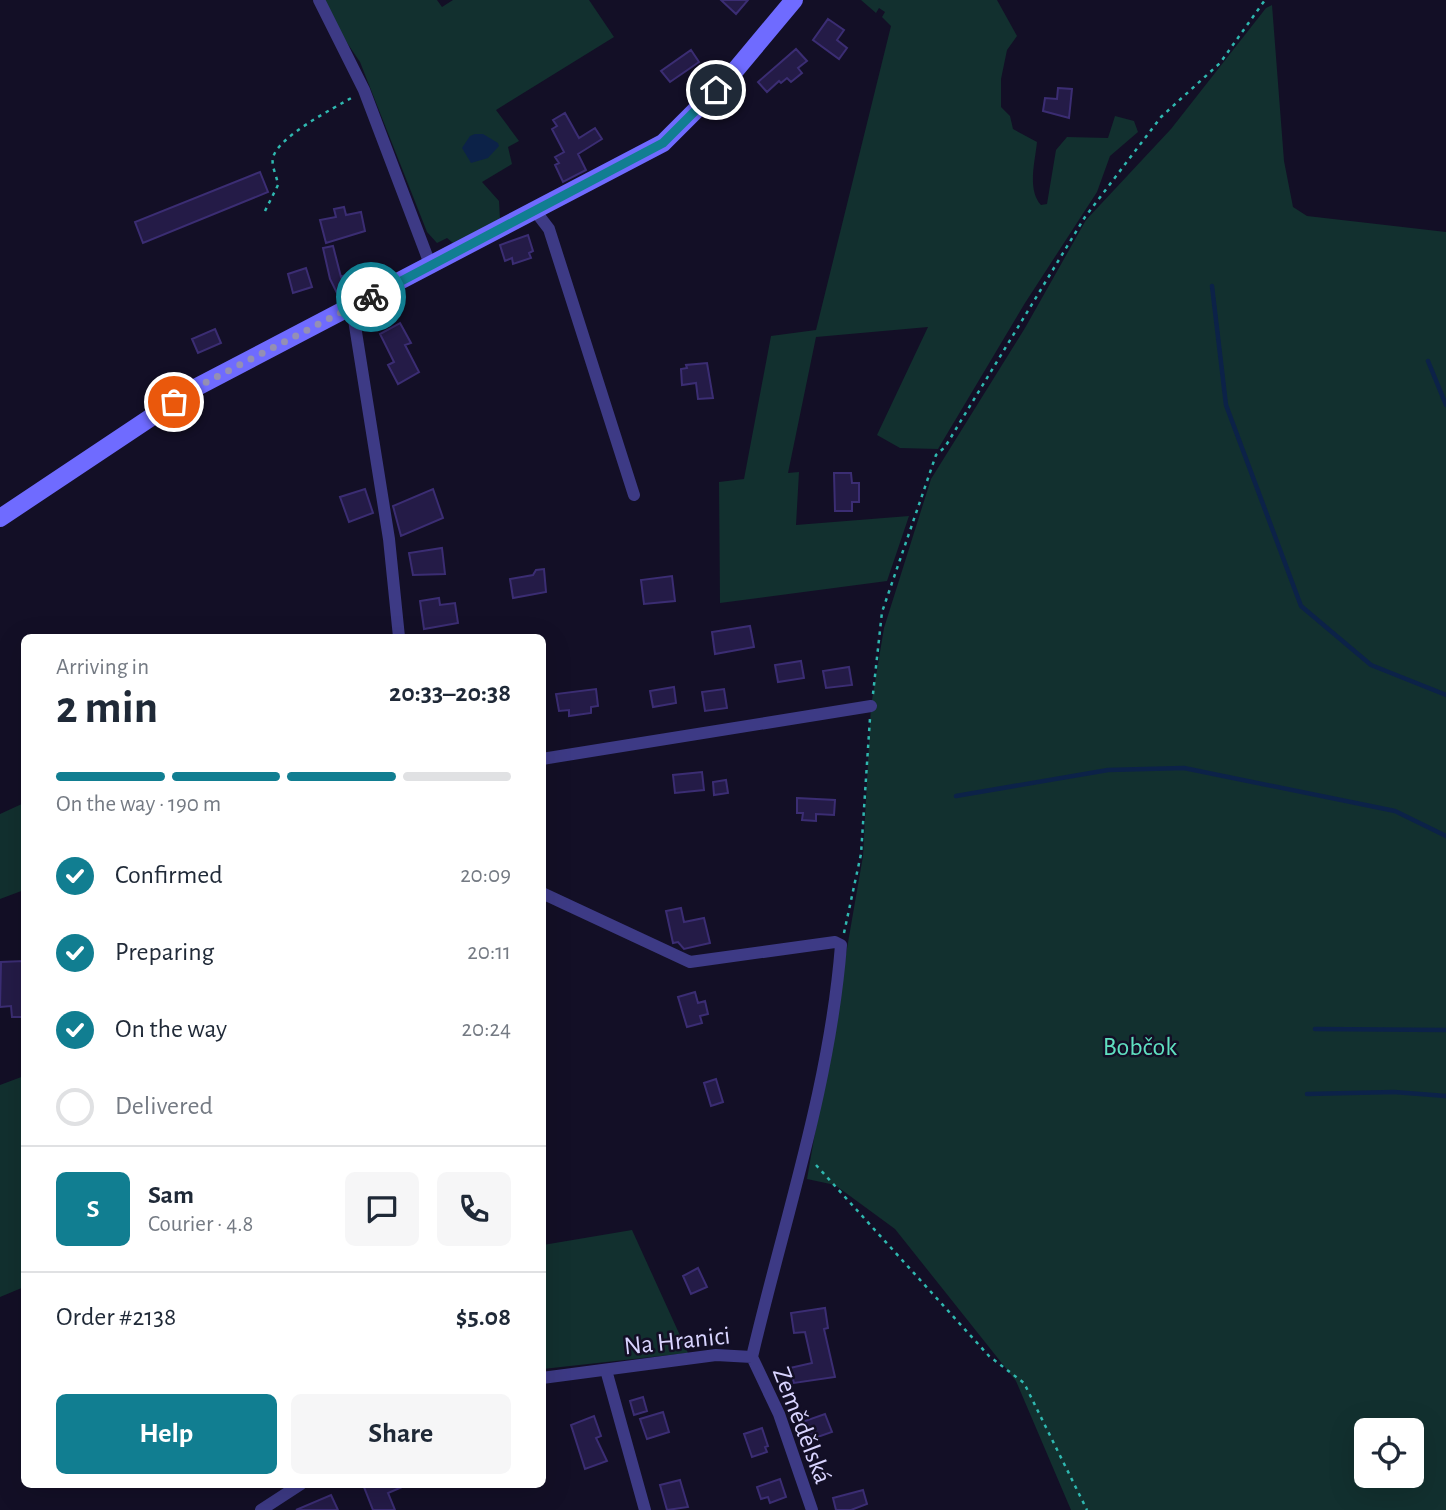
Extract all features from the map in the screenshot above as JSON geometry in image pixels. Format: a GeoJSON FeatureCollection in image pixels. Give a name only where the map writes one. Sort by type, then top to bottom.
{"type":"FeatureCollection","features":[{"type":"Feature","properties":{"kind":"street"},"geometry":{"type":"LineString","coordinates":[[319,0],[364,90],[430,264]]}},
{"type":"Feature","properties":{"kind":"street"},"geometry":{"type":"LineString","coordinates":[[0,518],[195,388],[430,264],[536,212],[663,143],[733,73],[794,0]]}},
{"type":"Feature","properties":{"kind":"street"},"geometry":{"type":"LineString","coordinates":[[536,212],[549,229],[634,495]]}},
{"type":"Feature","properties":{"kind":"street"},"geometry":{"type":"LineString","coordinates":[[352,307],[389,540],[400,634]]}},
{"type":"Feature","properties":{"kind":"street"},"geometry":{"type":"LineString","coordinates":[[546,758],[871,706]]}},
{"type":"Feature","properties":{"kind":"street"},"geometry":{"type":"LineString","coordinates":[[546,895],[690,962],[835,942],[841,945],[838,984],[806,1155],[752,1357]]}},
{"type":"Feature","properties":{"kind":"street","name":"Na Hranici"},"geometry":{"type":"LineString","coordinates":[[546,1378],[716,1355],[752,1357]]}},
{"type":"Feature","properties":{"kind":"street","name":"Zemědělská"},"geometry":{"type":"LineString","coordinates":[[752,1357],[779,1414],[811,1510]]}},
{"type":"Feature","properties":{"kind":"street","name":"Na Hranici"},"geometry":{"type":"LineString","coordinates":[[606,1370],[645,1510]]}},
{"type":"Feature","properties":{"kind":"street"},"geometry":{"type":"LineString","coordinates":[[261,1510],[295,1488]]}},
{"type":"Feature","properties":{"kind":"path"},"geometry":{"type":"LineString","coordinates":[[841,945],[861,854],[871,706],[883,612],[936,455],[945,447],[1011,342],[1085,217],[1161,117],[1220,63],[1265,0]]}},
{"type":"Feature","properties":{"kind":"path"},"geometry":{"type":"LineString","coordinates":[[265,211],[278,185],[271,162],[274,152],[298,131],[364,90]]}},
{"type":"Feature","properties":{"kind":"path"},"geometry":{"type":"LineString","coordinates":[[806,1155],[989,1356],[1024,1383],[1087,1510]]}},
{"type":"Feature","properties":{"kind":"green space"},"geometry":{"type":"Polygon","coordinates":[[[318,0],[437,0],[442,7],[453,0],[589,0],[614,37],[496,110],[519,141],[508,147],[512,164],[482,182],[499,201],[500,219],[453,243],[447,238],[437,243],[427,232],[360,62],[318,0]]]}},
{"type":"Feature","properties":{"kind":"green space"},"geometry":{"type":"Polygon","coordinates":[[[861,0],[997,0],[1017,36],[1007,50],[1001,79],[1001,107],[1010,116],[1013,129],[1037,142],[1033,184],[1041,205],[1047,204],[1056,150],[1067,137],[1108,138],[1115,116],[1134,121],[1138,132],[1110,156],[1097,192],[1025,303],[938,449],[900,448],[877,435],[928,327],[816,337],[788,473],[799,472],[796,525],[909,516],[887,581],[720,603],[719,482],[744,479],[771,336],[816,330],[891,26],[882,17],[885,12],[879,8],[876,13],[861,0]]]}},
{"type":"Feature","properties":{"kind":"green space","name":"Bobčok"},"geometry":{"type":"Polygon","coordinates":[[[1272,5],[1284,161],[1293,207],[1307,216],[1446,232],[1446,1510],[1071,1510],[1016,1381],[895,1229],[835,1185],[807,1179],[863,856],[871,706],[884,628],[931,479],[1025,328],[1086,220],[1171,129],[1266,8],[1272,5]]]}},
{"type":"Feature","properties":{"kind":"green space"},"geometry":{"type":"Polygon","coordinates":[[[21,804],[21,891],[0,899],[0,814],[21,804]]]}},
{"type":"Feature","properties":{"kind":"green space"},"geometry":{"type":"Polygon","coordinates":[[[21,1077],[21,1288],[0,1297],[0,1085],[21,1077]]]}},
{"type":"Feature","properties":{"kind":"green space"},"geometry":{"type":"Polygon","coordinates":[[[632,1230],[688,1353],[546,1369],[546,1244],[632,1230]]]}},
{"type":"Feature","properties":{"kind":"water"},"geometry":{"type":"Polygon","coordinates":[[[483,134],[499,146],[488,158],[471,163],[462,148],[470,136],[483,134]]]}},
{"type":"Feature","properties":{"kind":"building"},"geometry":{"type":"Polygon","coordinates":[[[721,0],[748,0],[736,14],[721,0]]]}},
{"type":"Feature","properties":{"kind":"building"},"geometry":{"type":"Polygon","coordinates":[[[828,19],[844,30],[837,40],[847,48],[839,59],[813,40],[828,19]]]}},
{"type":"Feature","properties":{"kind":"building"},"geometry":{"type":"Polygon","coordinates":[[[796,49],[807,61],[798,68],[802,73],[791,82],[787,78],[781,83],[779,81],[767,92],[758,82],[796,49]]]}},
{"type":"Feature","properties":{"kind":"building"},"geometry":{"type":"Polygon","coordinates":[[[691,50],[699,62],[670,82],[661,71],[691,50]]]}},
{"type":"Feature","properties":{"kind":"building"},"geometry":{"type":"Polygon","coordinates":[[[1058,88],[1072,89],[1069,118],[1043,111],[1045,98],[1057,99],[1058,88]]]}},
{"type":"Feature","properties":{"kind":"building"},"geometry":{"type":"Polygon","coordinates":[[[565,113],[579,138],[595,128],[602,139],[578,154],[586,170],[563,182],[555,165],[559,163],[555,157],[564,152],[552,129],[557,126],[553,120],[565,113]]]}},
{"type":"Feature","properties":{"kind":"building"},"geometry":{"type":"Polygon","coordinates":[[[260,172],[268,192],[143,243],[135,222],[260,172]]]}},
{"type":"Feature","properties":{"kind":"building"},"geometry":{"type":"Polygon","coordinates":[[[344,207],[346,215],[361,212],[365,231],[326,243],[320,220],[336,217],[334,209],[344,207]]]}},
{"type":"Feature","properties":{"kind":"building"},"geometry":{"type":"Polygon","coordinates":[[[528,235],[533,251],[529,253],[531,258],[513,264],[512,258],[505,261],[500,245],[528,235]]]}},
{"type":"Feature","properties":{"kind":"building"},"geometry":{"type":"Polygon","coordinates":[[[333,246],[341,277],[352,272],[359,285],[344,292],[345,296],[340,299],[330,279],[323,248],[333,246]]]}},
{"type":"Feature","properties":{"kind":"building"},"geometry":{"type":"Polygon","coordinates":[[[306,268],[312,287],[293,293],[288,274],[306,268]]]}},
{"type":"Feature","properties":{"kind":"building"},"geometry":{"type":"Polygon","coordinates":[[[400,323],[411,343],[405,345],[419,372],[398,384],[388,365],[394,362],[380,334],[400,323]]]}},
{"type":"Feature","properties":{"kind":"building"},"geometry":{"type":"Polygon","coordinates":[[[215,329],[221,343],[198,353],[192,339],[215,329]]]}},
{"type":"Feature","properties":{"kind":"building"},"geometry":{"type":"Polygon","coordinates":[[[707,363],[713,398],[698,399],[696,383],[682,385],[681,369],[687,368],[686,365],[707,363]]]}},
{"type":"Feature","properties":{"kind":"building"},"geometry":{"type":"Polygon","coordinates":[[[834,473],[851,473],[852,483],[859,483],[859,502],[852,502],[852,511],[835,511],[834,473]]]}},
{"type":"Feature","properties":{"kind":"building"},"geometry":{"type":"Polygon","coordinates":[[[365,489],[373,513],[349,522],[340,497],[365,489]]]}},
{"type":"Feature","properties":{"kind":"building"},"geometry":{"type":"Polygon","coordinates":[[[433,489],[443,518],[401,536],[393,506],[433,489]]]}},
{"type":"Feature","properties":{"kind":"building"},"geometry":{"type":"Polygon","coordinates":[[[442,548],[445,574],[413,575],[409,553],[442,548]]]}},
{"type":"Feature","properties":{"kind":"building"},"geometry":{"type":"Polygon","coordinates":[[[544,569],[546,592],[513,598],[510,579],[533,575],[536,570],[544,569]]]}},
{"type":"Feature","properties":{"kind":"building"},"geometry":{"type":"Polygon","coordinates":[[[672,576],[675,601],[644,604],[641,580],[672,576]]]}},
{"type":"Feature","properties":{"kind":"building"},"geometry":{"type":"Polygon","coordinates":[[[439,598],[440,605],[455,603],[458,623],[424,629],[420,601],[439,598]]]}},
{"type":"Feature","properties":{"kind":"building"},"geometry":{"type":"Polygon","coordinates":[[[750,626],[754,647],[715,654],[712,632],[750,626]]]}},
{"type":"Feature","properties":{"kind":"building"},"geometry":{"type":"Polygon","coordinates":[[[801,661],[804,678],[778,682],[775,665],[801,661]]]}},
{"type":"Feature","properties":{"kind":"building"},"geometry":{"type":"Polygon","coordinates":[[[849,667],[852,685],[826,688],[823,671],[849,667]]]}},
{"type":"Feature","properties":{"kind":"building"},"geometry":{"type":"Polygon","coordinates":[[[674,687],[676,703],[653,707],[650,691],[674,687]]]}},
{"type":"Feature","properties":{"kind":"building"},"geometry":{"type":"Polygon","coordinates":[[[596,689],[598,706],[591,707],[591,713],[569,716],[569,710],[559,711],[556,694],[596,689]]]}},
{"type":"Feature","properties":{"kind":"building"},"geometry":{"type":"Polygon","coordinates":[[[724,689],[727,708],[705,711],[702,692],[724,689]]]}},
{"type":"Feature","properties":{"kind":"building"},"geometry":{"type":"Polygon","coordinates":[[[702,772],[704,790],[675,793],[673,775],[702,772]]]}},
{"type":"Feature","properties":{"kind":"building"},"geometry":{"type":"Polygon","coordinates":[[[726,780],[728,793],[714,795],[713,782],[726,780]]]}},
{"type":"Feature","properties":{"kind":"building"},"geometry":{"type":"Polygon","coordinates":[[[797,798],[835,800],[834,815],[816,814],[816,821],[802,820],[803,813],[797,813],[797,798]]]}},
{"type":"Feature","properties":{"kind":"building"},"geometry":{"type":"Polygon","coordinates":[[[681,908],[684,922],[704,918],[710,943],[684,949],[678,942],[673,943],[666,911],[681,908]]]}},
{"type":"Feature","properties":{"kind":"building"},"geometry":{"type":"Polygon","coordinates":[[[21,961],[21,1017],[12,1017],[11,1006],[0,1007],[1,962],[21,961]]]}},
{"type":"Feature","properties":{"kind":"building"},"geometry":{"type":"Polygon","coordinates":[[[695,992],[698,1003],[705,1001],[708,1014],[700,1016],[702,1023],[687,1027],[678,997],[695,992]]]}},
{"type":"Feature","properties":{"kind":"building"},"geometry":{"type":"Polygon","coordinates":[[[716,1079],[723,1102],[711,1106],[704,1083],[716,1079]]]}},
{"type":"Feature","properties":{"kind":"building"},"geometry":{"type":"Polygon","coordinates":[[[698,1268],[707,1287],[691,1294],[683,1276],[698,1268]]]}},
{"type":"Feature","properties":{"kind":"building"},"geometry":{"type":"Polygon","coordinates":[[[825,1308],[828,1328],[824,1329],[835,1377],[794,1383],[790,1368],[812,1363],[805,1332],[794,1333],[791,1313],[825,1308]]]}},
{"type":"Feature","properties":{"kind":"building"},"geometry":{"type":"Polygon","coordinates":[[[643,1397],[647,1411],[634,1415],[630,1401],[643,1397]]]}},
{"type":"Feature","properties":{"kind":"building"},"geometry":{"type":"Polygon","coordinates":[[[663,1412],[669,1432],[647,1439],[640,1419],[663,1412]]]}},
{"type":"Feature","properties":{"kind":"building"},"geometry":{"type":"Polygon","coordinates":[[[825,1414],[832,1432],[809,1440],[802,1422],[825,1414]]]}},
{"type":"Feature","properties":{"kind":"building"},"geometry":{"type":"Polygon","coordinates":[[[594,1416],[601,1436],[596,1438],[607,1461],[585,1469],[571,1425],[594,1416]]]}},
{"type":"Feature","properties":{"kind":"building"},"geometry":{"type":"Polygon","coordinates":[[[762,1428],[768,1446],[765,1447],[767,1452],[752,1457],[744,1434],[762,1428]]]}},
{"type":"Feature","properties":{"kind":"building"},"geometry":{"type":"Polygon","coordinates":[[[780,1479],[786,1497],[770,1503],[768,1497],[761,1499],[757,1487],[780,1479]]]}},
{"type":"Feature","properties":{"kind":"building"},"geometry":{"type":"Polygon","coordinates":[[[680,1480],[688,1507],[667,1510],[660,1485],[680,1480]]]}},
{"type":"Feature","properties":{"kind":"building"},"geometry":{"type":"Polygon","coordinates":[[[364,1488],[400,1488],[388,1493],[395,1510],[373,1510],[364,1488]]]}},
{"type":"Feature","properties":{"kind":"building"},"geometry":{"type":"Polygon","coordinates":[[[863,1490],[867,1504],[851,1510],[836,1510],[833,1498],[863,1490]]]}},
{"type":"Feature","properties":{"kind":"building"},"geometry":{"type":"Polygon","coordinates":[[[331,1495],[338,1510],[296,1510],[331,1495]]]}},
{"type":"Feature","properties":{"kind":"waterway"},"geometry":{"type":"LineString","coordinates":[[1212,286],[1226,405],[1301,606],[1371,665],[1446,695]]}},
{"type":"Feature","properties":{"kind":"waterway"},"geometry":{"type":"LineString","coordinates":[[1428,361],[1446,405]]}},
{"type":"Feature","properties":{"kind":"waterway"},"geometry":{"type":"LineString","coordinates":[[956,796],[1108,770],[1184,768],[1395,811],[1446,836]]}},
{"type":"Feature","properties":{"kind":"waterway"},"geometry":{"type":"LineString","coordinates":[[1315,1029],[1446,1030]]}},
{"type":"Feature","properties":{"kind":"waterway"},"geometry":{"type":"LineString","coordinates":[[1307,1094],[1394,1092],[1446,1096]]}},
{"type":"Feature","properties":{"kind":"way so far"},"geometry":{"type":"LineString","coordinates":[[174,402],[195,388],[371,297]]}},
{"type":"Feature","properties":{"kind":"route"},"geometry":{"type":"LineString","coordinates":[[371,297],[663,143],[716,90]]}}]}
